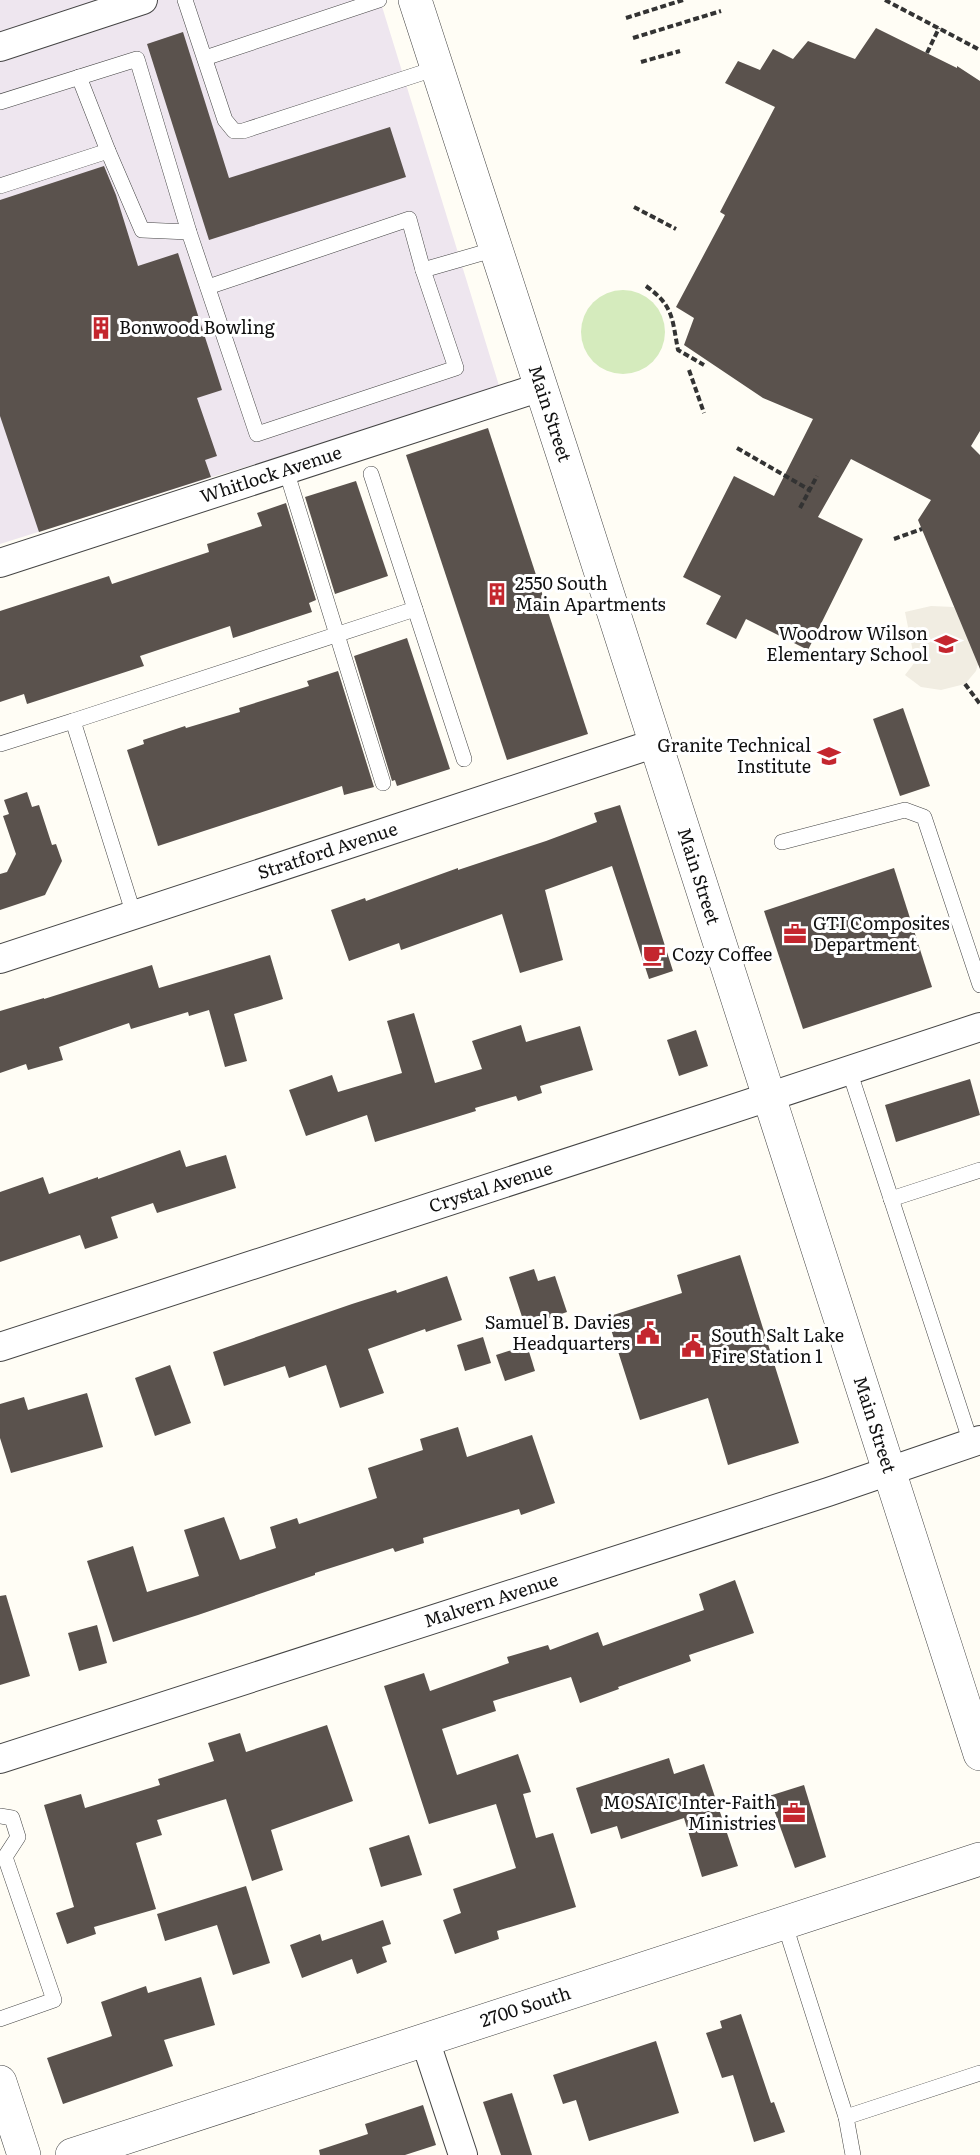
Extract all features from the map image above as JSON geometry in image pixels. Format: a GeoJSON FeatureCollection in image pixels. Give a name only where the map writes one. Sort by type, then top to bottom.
{"type":"FeatureCollection","features":[{"type":"Feature","properties":{"kind":"street"},"geometry":{"type":"LineString","coordinates":[[0,47],[143,0]]}},
{"type":"Feature","properties":{"kind":"street","name":"Main Street"},"geometry":{"type":"LineString","coordinates":[[415,0],[980,1754]]}},
{"type":"Feature","properties":{"kind":"street","name":"Whitlock Avenue"},"geometry":{"type":"LineString","coordinates":[[0,563],[541,387]]}},
{"type":"Feature","properties":{"kind":"street","name":"Stratford Avenue"},"geometry":{"type":"LineString","coordinates":[[0,959],[656,743]]}},
{"type":"Feature","properties":{"kind":"street","name":"Crystal Avenue"},"geometry":{"type":"LineString","coordinates":[[0,1347],[980,1027]]}},
{"type":"Feature","properties":{"kind":"street","name":"Malvern Avenue"},"geometry":{"type":"LineString","coordinates":[[0,1759],[976,1442]]}},
{"type":"Feature","properties":{"kind":"street","name":"2700 South"},"geometry":{"type":"LineString","coordinates":[[72,2155],[980,1859]]}},
{"type":"Feature","properties":{"kind":"street"},"geometry":{"type":"LineString","coordinates":[[425,2040],[463,2155]]}},
{"type":"Feature","properties":{"kind":"street"},"geometry":{"type":"LineString","coordinates":[[0,2082],[24,2155]]}},
{"type":"Feature","properties":{"kind":"lane"},"geometry":{"type":"LineString","coordinates":[[185,0],[225,120],[234,131],[243,131],[437,68]]}},
{"type":"Feature","properties":{"kind":"lane"},"geometry":{"type":"LineString","coordinates":[[205,58],[379,0]]}},
{"type":"Feature","properties":{"kind":"lane"},"geometry":{"type":"LineString","coordinates":[[0,102],[137,59],[189,232],[256,434],[456,368],[408,219],[208,287]]}},
{"type":"Feature","properties":{"kind":"lane"},"geometry":{"type":"LineString","coordinates":[[79,77],[142,230],[189,232]]}},
{"type":"Feature","properties":{"kind":"lane"},"geometry":{"type":"LineString","coordinates":[[0,186],[108,150]]}},
{"type":"Feature","properties":{"kind":"lane"},"geometry":{"type":"LineString","coordinates":[[423,270],[496,249]]}},
{"type":"Feature","properties":{"kind":"lane"},"geometry":{"type":"LineString","coordinates":[[286,470],[383,783]]}},
{"type":"Feature","properties":{"kind":"lane"},"geometry":{"type":"LineString","coordinates":[[371,474],[464,759]]}},
{"type":"Feature","properties":{"kind":"lane"},"geometry":{"type":"LineString","coordinates":[[0,744],[415,609]]}},
{"type":"Feature","properties":{"kind":"lane"},"geometry":{"type":"LineString","coordinates":[[73,720],[134,915]]}},
{"type":"Feature","properties":{"kind":"lane"},"geometry":{"type":"LineString","coordinates":[[782,842],[905,810],[924,817],[980,986]]}},
{"type":"Feature","properties":{"kind":"lane"},"geometry":{"type":"LineString","coordinates":[[849,1070],[891,1199],[976,1442]]}},
{"type":"Feature","properties":{"kind":"lane"},"geometry":{"type":"LineString","coordinates":[[891,1199],[980,1170]]}},
{"type":"Feature","properties":{"kind":"lane"},"geometry":{"type":"LineString","coordinates":[[0,1816],[12,1818],[18,1838],[3,1856],[54,2000],[0,2019]]}},
{"type":"Feature","properties":{"kind":"lane"},"geometry":{"type":"LineString","coordinates":[[784,1922],[846,2117],[853,2155]]}},
{"type":"Feature","properties":{"kind":"lane"},"geometry":{"type":"LineString","coordinates":[[846,2117],[980,2073]]}},
{"type":"Feature","properties":{"kind":"path"},"geometry":{"type":"LineString","coordinates":[[626,18],[683,0]]}},
{"type":"Feature","properties":{"kind":"path"},"geometry":{"type":"LineString","coordinates":[[885,0],[980,50]]}},
{"type":"Feature","properties":{"kind":"path"},"geometry":{"type":"LineString","coordinates":[[633,39],[720,11]]}},
{"type":"Feature","properties":{"kind":"path"},"geometry":{"type":"LineString","coordinates":[[927,53],[939,28]]}},
{"type":"Feature","properties":{"kind":"path"},"geometry":{"type":"LineString","coordinates":[[641,62],[680,51]]}},
{"type":"Feature","properties":{"kind":"path"},"geometry":{"type":"LineString","coordinates":[[634,207],[676,229]]}},
{"type":"Feature","properties":{"kind":"path"},"geometry":{"type":"LineString","coordinates":[[646,286],[662,297],[672,315],[678,351],[704,365]]}},
{"type":"Feature","properties":{"kind":"path"},"geometry":{"type":"LineString","coordinates":[[689,370],[704,413]]}},
{"type":"Feature","properties":{"kind":"path"},"geometry":{"type":"LineString","coordinates":[[736,448],[810,490]]}},
{"type":"Feature","properties":{"kind":"path"},"geometry":{"type":"LineString","coordinates":[[800,508],[817,476]]}},
{"type":"Feature","properties":{"kind":"path"},"geometry":{"type":"LineString","coordinates":[[894,539],[922,529]]}},
{"type":"Feature","properties":{"kind":"path"},"geometry":{"type":"LineString","coordinates":[[965,684],[980,704]]}},
{"type":"Feature","properties":{"kind":"shaded area"},"geometry":{"type":"Polygon","coordinates":[[[0,0],[380,0],[501,392],[212,477],[0,544],[0,0]]]}},
{"type":"Feature","properties":{"kind":"shaded area"},"geometry":{"type":"Polygon","coordinates":[[[931,606],[954,607],[964,630],[976,627],[980,658],[976,671],[965,684],[941,690],[921,687],[905,675],[915,662],[905,612],[931,606]]]}},
{"type":"Feature","properties":{"kind":"green space"},"geometry":{"type":"Polygon","coordinates":[[[623,290],[646,297],[658,309],[665,332],[658,355],[646,367],[623,374],[600,367],[588,355],[581,332],[588,309],[600,297],[623,290]]]}},
{"type":"Feature","properties":{"kind":"building"},"geometry":{"type":"Polygon","coordinates":[[[876,28],[957,68],[957,66],[980,81],[980,431],[971,446],[980,455],[980,669],[918,520],[931,500],[851,459],[818,517],[863,539],[808,650],[746,619],[736,639],[706,624],[721,596],[683,577],[734,476],[774,496],[813,419],[763,398],[684,345],[694,318],[676,307],[725,215],[720,212],[775,107],[725,83],[738,61],[760,70],[773,49],[793,59],[808,41],[855,59],[876,28]]]}},
{"type":"Feature","properties":{"kind":"building"},"geometry":{"type":"Polygon","coordinates":[[[183,32],[229,178],[390,127],[406,177],[209,240],[147,44],[183,32]]]}},
{"type":"Feature","properties":{"kind":"building","name":"Bonwood Bowling"},"geometry":{"type":"Polygon","coordinates":[[[104,166],[116,195],[138,266],[178,253],[222,390],[197,398],[217,456],[205,460],[211,477],[39,532],[0,416],[0,200],[104,166]]]}},
{"type":"Feature","properties":{"kind":"building","name":"2550 South Main Apartments"},"geometry":{"type":"Polygon","coordinates":[[[488,428],[588,734],[507,760],[406,455],[488,428]]]}},
{"type":"Feature","properties":{"kind":"building"},"geometry":{"type":"Polygon","coordinates":[[[356,481],[388,576],[335,594],[305,497],[356,481]]]}},
{"type":"Feature","properties":{"kind":"building"},"geometry":{"type":"Polygon","coordinates":[[[286,503],[316,600],[309,603],[312,612],[233,638],[230,626],[140,656],[144,666],[27,704],[24,694],[0,702],[0,611],[109,576],[112,584],[209,552],[207,544],[262,526],[257,513],[286,503]]]}},
{"type":"Feature","properties":{"kind":"building"},"geometry":{"type":"Polygon","coordinates":[[[407,638],[450,769],[397,786],[395,780],[392,781],[354,656],[407,638]]]}},
{"type":"Feature","properties":{"kind":"building"},"geometry":{"type":"Polygon","coordinates":[[[338,671],[374,787],[344,795],[342,786],[158,846],[127,750],[144,744],[143,740],[185,726],[186,728],[240,712],[239,708],[309,686],[307,681],[338,671]]]}},
{"type":"Feature","properties":{"kind":"building"},"geometry":{"type":"Polygon","coordinates":[[[903,708],[930,786],[900,796],[873,719],[903,708]]]}},
{"type":"Feature","properties":{"kind":"building"},"geometry":{"type":"Polygon","coordinates":[[[27,792],[32,807],[39,805],[52,845],[56,844],[62,861],[45,895],[0,910],[0,874],[7,872],[16,854],[3,816],[9,814],[4,800],[27,792]]]}},
{"type":"Feature","properties":{"kind":"building"},"geometry":{"type":"Polygon","coordinates":[[[620,805],[673,971],[649,979],[612,866],[545,890],[563,960],[520,973],[502,914],[401,950],[399,943],[349,961],[331,910],[365,898],[366,901],[458,868],[458,870],[546,841],[597,822],[594,813],[620,805]]]}},
{"type":"Feature","properties":{"kind":"building"},"geometry":{"type":"Polygon","coordinates":[[[894,868],[932,987],[803,1029],[764,911],[894,868]]]}},
{"type":"Feature","properties":{"kind":"building"},"geometry":{"type":"Polygon","coordinates":[[[270,955],[283,999],[234,1014],[247,1061],[225,1067],[209,1010],[189,1016],[188,1012],[131,1029],[129,1023],[59,1047],[63,1060],[28,1070],[26,1064],[0,1073],[0,1011],[152,965],[159,988],[270,955]]]}},
{"type":"Feature","properties":{"kind":"building"},"geometry":{"type":"Polygon","coordinates":[[[414,1013],[435,1083],[482,1069],[472,1041],[521,1025],[526,1042],[580,1026],[593,1070],[540,1086],[542,1093],[518,1101],[516,1096],[475,1108],[476,1111],[375,1142],[367,1115],[306,1136],[289,1090],[332,1075],[338,1092],[402,1073],[387,1021],[414,1013]]]}},
{"type":"Feature","properties":{"kind":"building"},"geometry":{"type":"Polygon","coordinates":[[[696,1030],[708,1066],[679,1076],[667,1040],[696,1030]]]}},
{"type":"Feature","properties":{"kind":"building"},"geometry":{"type":"Polygon","coordinates":[[[970,1079],[980,1115],[896,1142],[885,1105],[970,1079]]]}},
{"type":"Feature","properties":{"kind":"building"},"geometry":{"type":"Polygon","coordinates":[[[180,1150],[186,1167],[226,1155],[236,1188],[157,1213],[153,1203],[111,1217],[118,1238],[85,1249],[80,1235],[0,1262],[0,1192],[43,1177],[49,1194],[180,1150]]]}},
{"type":"Feature","properties":{"kind":"building","name":"South Salt Lake Fire Station 1"},"geometry":{"type":"Polygon","coordinates":[[[740,1255],[799,1443],[728,1465],[708,1398],[640,1420],[607,1317],[682,1293],[677,1275],[740,1255]]]}},
{"type":"Feature","properties":{"kind":"building"},"geometry":{"type":"Polygon","coordinates":[[[534,1269],[538,1281],[555,1276],[567,1312],[525,1326],[509,1277],[534,1269]]]}},
{"type":"Feature","properties":{"kind":"building"},"geometry":{"type":"Polygon","coordinates":[[[447,1276],[462,1320],[426,1332],[425,1329],[368,1349],[384,1393],[340,1408],[326,1365],[289,1378],[285,1366],[224,1386],[213,1352],[352,1304],[396,1290],[397,1293],[447,1276]]]}},
{"type":"Feature","properties":{"kind":"building"},"geometry":{"type":"Polygon","coordinates":[[[483,1337],[491,1363],[465,1371],[457,1345],[483,1337]]]}},
{"type":"Feature","properties":{"kind":"building"},"geometry":{"type":"Polygon","coordinates":[[[527,1345],[535,1371],[505,1381],[496,1355],[527,1345]]]}},
{"type":"Feature","properties":{"kind":"building"},"geometry":{"type":"Polygon","coordinates":[[[170,1365],[191,1423],[155,1436],[135,1378],[170,1365]]]}},
{"type":"Feature","properties":{"kind":"building"},"geometry":{"type":"Polygon","coordinates":[[[87,1393],[103,1447],[11,1473],[0,1438],[0,1404],[24,1397],[28,1410],[87,1393]]]}},
{"type":"Feature","properties":{"kind":"building"},"geometry":{"type":"Polygon","coordinates":[[[458,1427],[467,1457],[532,1435],[555,1503],[521,1515],[519,1509],[423,1538],[424,1543],[395,1552],[393,1548],[113,1642],[87,1561],[133,1546],[147,1592],[199,1576],[184,1530],[224,1517],[240,1560],[276,1548],[270,1527],[297,1518],[299,1524],[377,1498],[368,1468],[423,1450],[420,1439],[458,1427]]]}},
{"type":"Feature","properties":{"kind":"building"},"geometry":{"type":"Polygon","coordinates":[[[735,1580],[754,1633],[689,1655],[691,1661],[580,1703],[571,1677],[493,1701],[496,1711],[442,1729],[457,1775],[518,1754],[531,1792],[523,1794],[536,1838],[553,1833],[576,1907],[497,1931],[499,1939],[455,1954],[443,1920],[461,1913],[453,1889],[516,1868],[496,1804],[429,1824],[384,1686],[424,1673],[430,1691],[509,1663],[507,1657],[548,1645],[550,1650],[598,1632],[603,1646],[704,1610],[699,1594],[735,1580]]]}},
{"type":"Feature","properties":{"kind":"building"},"geometry":{"type":"Polygon","coordinates":[[[6,1595],[30,1676],[0,1685],[0,1596],[6,1595]]]}},
{"type":"Feature","properties":{"kind":"building"},"geometry":{"type":"Polygon","coordinates":[[[97,1625],[107,1663],[79,1671],[68,1633],[97,1625]]]}},
{"type":"Feature","properties":{"kind":"building"},"geometry":{"type":"Polygon","coordinates":[[[327,1725],[353,1801],[271,1830],[283,1870],[252,1881],[226,1799],[157,1820],[162,1835],[136,1843],[156,1909],[94,1927],[96,1934],[67,1944],[56,1913],[74,1907],[44,1805],[81,1794],[85,1808],[160,1785],[158,1779],[214,1761],[208,1743],[240,1733],[246,1752],[327,1725]]]}},
{"type":"Feature","properties":{"kind":"building"},"geometry":{"type":"Polygon","coordinates":[[[669,1758],[674,1774],[704,1764],[738,1866],[702,1877],[684,1818],[621,1839],[617,1826],[591,1834],[576,1788],[669,1758]]]}},
{"type":"Feature","properties":{"kind":"building","name":"MOSAIC Inter-Faith Ministries"},"geometry":{"type":"Polygon","coordinates":[[[804,1785],[826,1857],[795,1868],[769,1796],[804,1785]]]}},
{"type":"Feature","properties":{"kind":"building"},"geometry":{"type":"Polygon","coordinates":[[[409,1835],[422,1875],[381,1887],[369,1848],[409,1835]]]}},
{"type":"Feature","properties":{"kind":"building"},"geometry":{"type":"Polygon","coordinates":[[[246,1886],[270,1963],[233,1975],[217,1925],[165,1941],[157,1914],[246,1886]]]}},
{"type":"Feature","properties":{"kind":"building"},"geometry":{"type":"Polygon","coordinates":[[[383,1920],[391,1944],[382,1947],[387,1962],[357,1974],[352,1959],[302,1978],[290,1945],[320,1934],[322,1941],[383,1920]]]}},
{"type":"Feature","properties":{"kind":"building"},"geometry":{"type":"Polygon","coordinates":[[[201,1977],[215,2025],[164,2040],[173,2066],[63,2104],[47,2058],[112,2036],[101,2002],[146,1986],[148,1993],[201,1977]]]}},
{"type":"Feature","properties":{"kind":"building"},"geometry":{"type":"Polygon","coordinates":[[[741,2014],[771,2103],[774,2102],[785,2132],[754,2142],[733,2075],[722,2078],[706,2033],[722,2028],[720,2021],[741,2014]]]}},
{"type":"Feature","properties":{"kind":"building"},"geometry":{"type":"Polygon","coordinates":[[[656,2041],[679,2113],[589,2141],[576,2100],[563,2104],[553,2075],[656,2041]]]}},
{"type":"Feature","properties":{"kind":"building"},"geometry":{"type":"Polygon","coordinates":[[[512,2093],[532,2155],[501,2155],[483,2102],[512,2093]]]}},
{"type":"Feature","properties":{"kind":"building"},"geometry":{"type":"Polygon","coordinates":[[[423,2105],[436,2145],[405,2155],[320,2155],[319,2150],[368,2134],[365,2124],[423,2105]]]}},
{"type":"Feature","properties":{"kind":"place","name":"Bonwood Bowling"},"geometry":{"type":"Point","coordinates":[101,328]}},
{"type":"Feature","properties":{"kind":"place","name":"2550 South Main Apartments"},"geometry":{"type":"Point","coordinates":[497,594]}},
{"type":"Feature","properties":{"kind":"place","name":"Woodrow Wilson Elementary School"},"geometry":{"type":"Point","coordinates":[946,644]}},
{"type":"Feature","properties":{"kind":"place","name":"Granite Technical Institute"},"geometry":{"type":"Point","coordinates":[829,756]}},
{"type":"Feature","properties":{"kind":"place","name":"GTI Composites Department"},"geometry":{"type":"Point","coordinates":[795,934]}},
{"type":"Feature","properties":{"kind":"place","name":"Cozy Coffee"},"geometry":{"type":"Point","coordinates":[654,955]}},
{"type":"Feature","properties":{"kind":"place","name":"Samuel B. Davies Headquarters"},"geometry":{"type":"Point","coordinates":[648,1333]}},
{"type":"Feature","properties":{"kind":"place","name":"South Salt Lake Fire Station 1"},"geometry":{"type":"Point","coordinates":[693,1346]}},
{"type":"Feature","properties":{"kind":"place","name":"MOSAIC Inter-Faith Ministries"},"geometry":{"type":"Point","coordinates":[794,1813]}}]}
